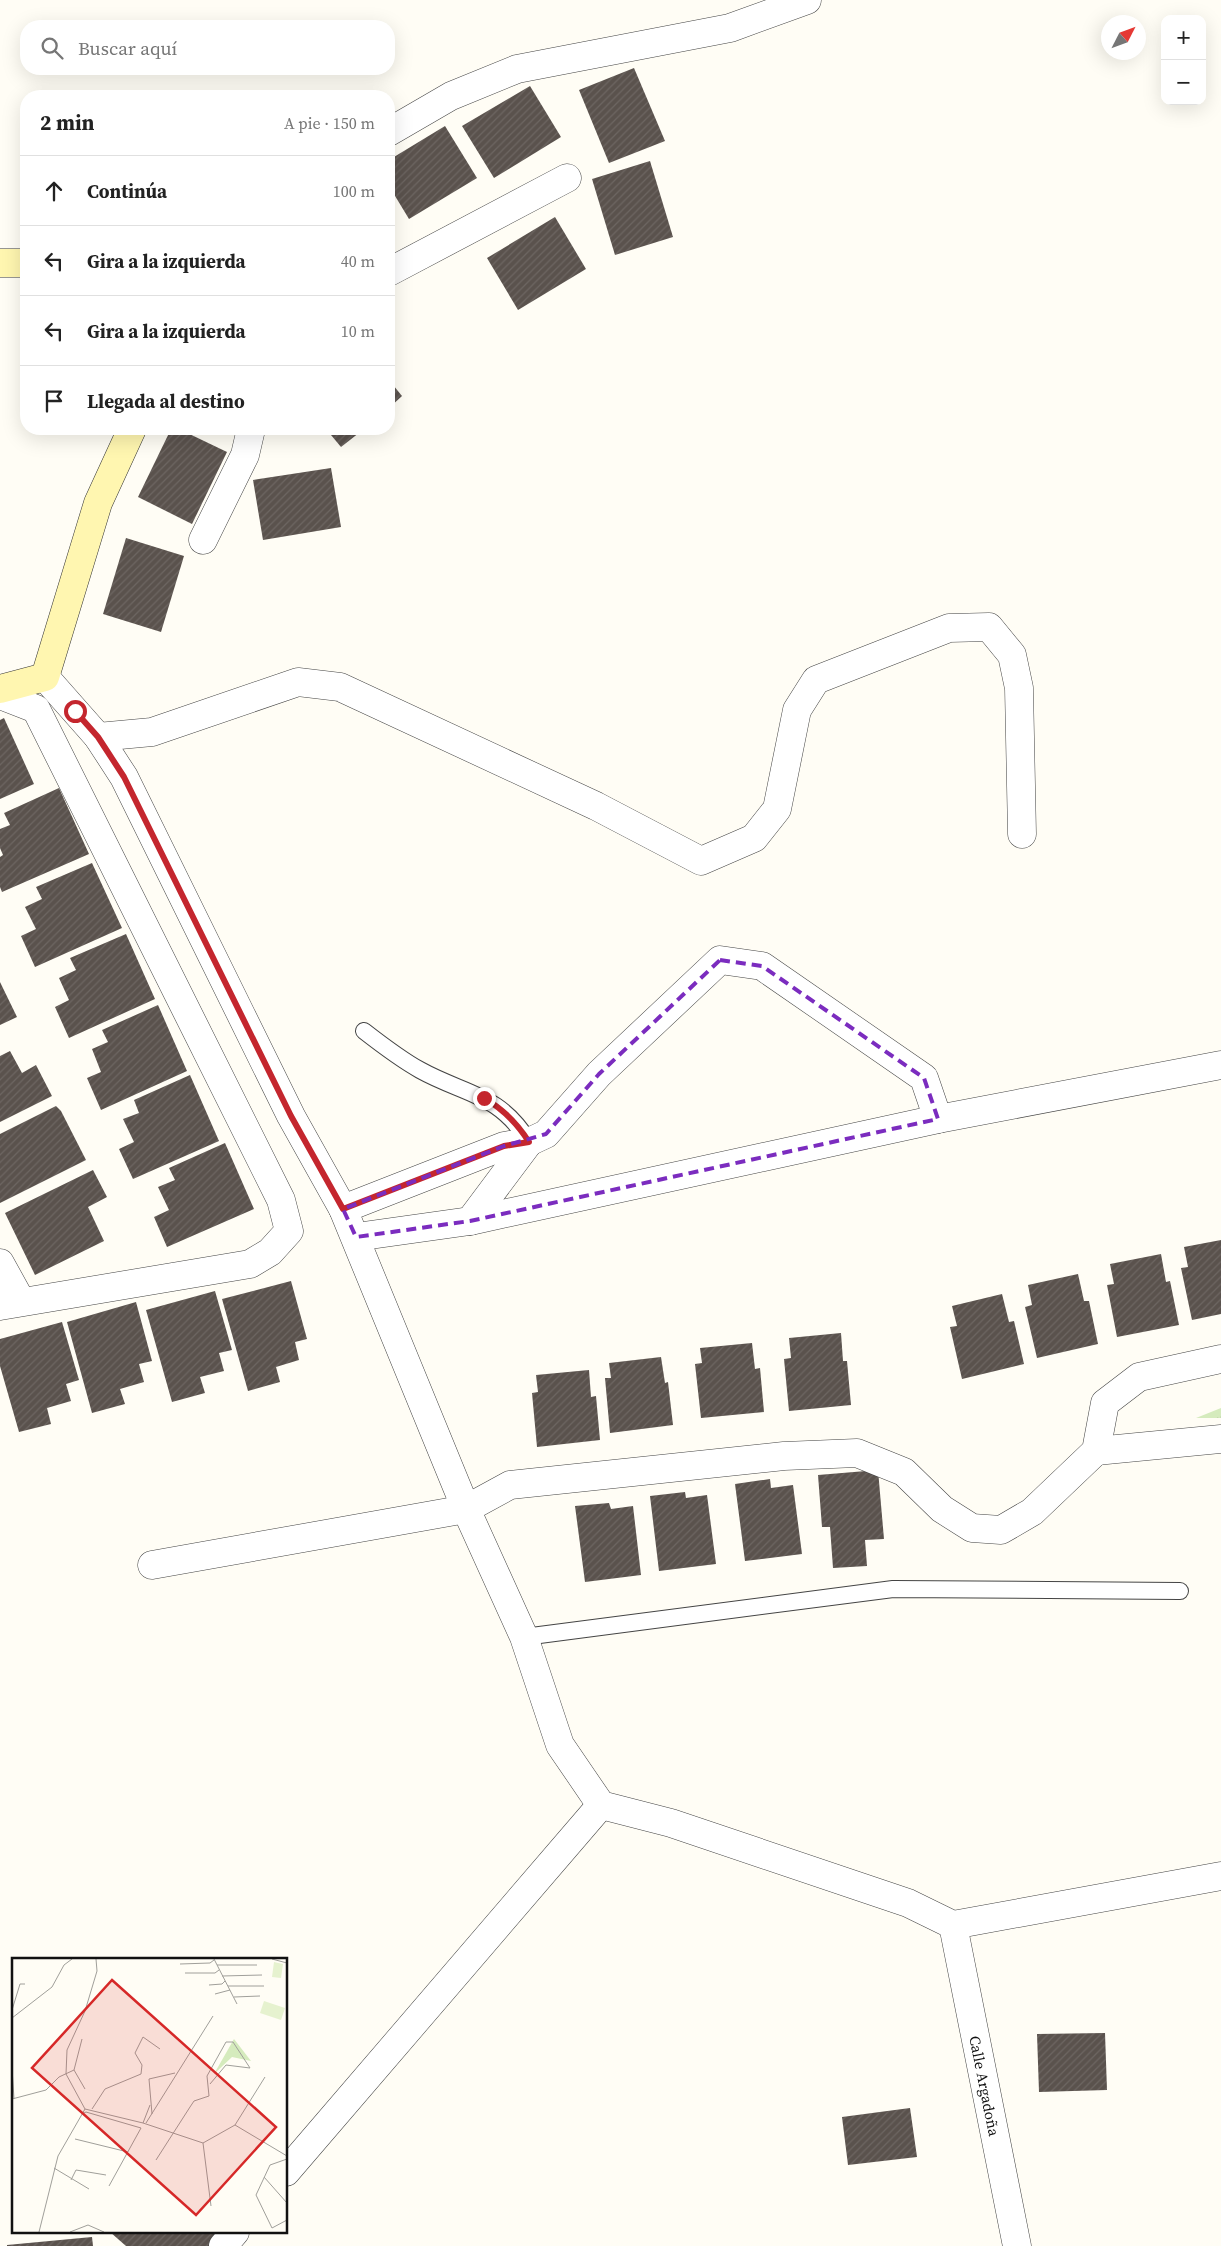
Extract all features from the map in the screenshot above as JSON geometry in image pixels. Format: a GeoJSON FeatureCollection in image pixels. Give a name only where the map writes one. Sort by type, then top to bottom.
{"type":"FeatureCollection","features":[{"type":"Feature","properties":{"kind":"street"},"geometry":{"type":"LineString","coordinates":[[395,129],[451,96],[517,69],[730,28],[807,0]]}},
{"type":"Feature","properties":{"kind":"street"},"geometry":{"type":"LineString","coordinates":[[395,269],[567,178]]}},
{"type":"Feature","properties":{"kind":"street"},"geometry":{"type":"LineString","coordinates":[[0,263],[20,264]]}},
{"type":"Feature","properties":{"kind":"street"},"geometry":{"type":"LineString","coordinates":[[45,677],[98,503],[129,435]]}},
{"type":"Feature","properties":{"kind":"street"},"geometry":{"type":"LineString","coordinates":[[203,540],[245,454],[250,435]]}},
{"type":"Feature","properties":{"kind":"street"},"geometry":{"type":"LineString","coordinates":[[98,737],[152,732],[298,682],[340,687],[596,806],[701,861],[754,838],[777,809],[798,710],[816,680],[949,628],[989,626],[1012,654],[1019,688],[1022,834]]}},
{"type":"Feature","properties":{"kind":"street"},"geometry":{"type":"LineString","coordinates":[[0,689],[45,677]]}},
{"type":"Feature","properties":{"kind":"street"},"geometry":{"type":"LineString","coordinates":[[45,677],[98,737],[124,777],[291,1116],[343,1209],[466,1509],[524,1637],[560,1746],[601,1805],[671,1823],[899,1900],[953,1925],[1221,1876]]}},
{"type":"Feature","properties":{"kind":"street"},"geometry":{"type":"LineString","coordinates":[[0,695],[36,709],[281,1200],[289,1231],[270,1252],[250,1264],[10,1303],[0,1263]]}},
{"type":"Feature","properties":{"kind":"street"},"geometry":{"type":"LineString","coordinates":[[343,1209],[504,1146],[529,1142],[546,1134],[599,1074],[720,960],[762,966],[924,1078],[938,1119]]}},
{"type":"Feature","properties":{"kind":"street"},"geometry":{"type":"LineString","coordinates":[[356,1237],[470,1221],[938,1119],[1221,1064]]}},
{"type":"Feature","properties":{"kind":"street"},"geometry":{"type":"LineString","coordinates":[[470,1221],[529,1142]]}},
{"type":"Feature","properties":{"kind":"street"},"geometry":{"type":"LineString","coordinates":[[152,1565],[466,1509],[510,1485],[784,1456],[857,1453],[904,1472],[942,1509],[972,1528],[1001,1530],[1032,1512],[1096,1451],[1105,1403],[1139,1377],[1221,1359]]}},
{"type":"Feature","properties":{"kind":"street"},"geometry":{"type":"LineString","coordinates":[[1096,1451],[1221,1439]]}},
{"type":"Feature","properties":{"kind":"street"},"geometry":{"type":"LineString","coordinates":[[288,2170],[601,1805]]}},
{"type":"Feature","properties":{"kind":"street","name":"Calle Argadoña"},"geometry":{"type":"LineString","coordinates":[[953,1925],[1017,2246]]}},
{"type":"Feature","properties":{"kind":"street"},"geometry":{"type":"LineString","coordinates":[[223,2246],[233,2234]]}},
{"type":"Feature","properties":{"kind":"lane"},"geometry":{"type":"LineString","coordinates":[[364,1031],[390,1052],[420,1070],[500,1107],[522,1130],[529,1142]]}},
{"type":"Feature","properties":{"kind":"lane"},"geometry":{"type":"LineString","coordinates":[[524,1637],[893,1589],[1180,1591]]}},
{"type":"Feature","properties":{"kind":"highlighted area"},"geometry":{"type":"Polygon","coordinates":[[[720,960],[762,966],[924,1078],[938,1119],[470,1221],[356,1237],[343,1209],[504,1146],[546,1134],[599,1074],[720,960]]]}},
{"type":"Feature","properties":{"kind":"green space"},"geometry":{"type":"Polygon","coordinates":[[[1221,1408],[1221,1418],[1196,1418],[1221,1408]]]}},
{"type":"Feature","properties":{"kind":"building"},"geometry":{"type":"Polygon","coordinates":[[[634,68],[665,141],[609,163],[579,90],[634,68]]]}},
{"type":"Feature","properties":{"kind":"building"},"geometry":{"type":"Polygon","coordinates":[[[530,86],[561,137],[494,178],[462,126],[530,86]]]}},
{"type":"Feature","properties":{"kind":"building"},"geometry":{"type":"Polygon","coordinates":[[[445,126],[477,178],[409,219],[395,196],[395,156],[445,126]]]}},
{"type":"Feature","properties":{"kind":"building"},"geometry":{"type":"Polygon","coordinates":[[[650,161],[673,237],[615,255],[592,179],[650,161]]]}},
{"type":"Feature","properties":{"kind":"building"},"geometry":{"type":"Polygon","coordinates":[[[555,217],[586,269],[518,310],[487,258],[555,217]]]}},
{"type":"Feature","properties":{"kind":"building"},"geometry":{"type":"Polygon","coordinates":[[[395,387],[402,396],[395,402],[395,387]]]}},
{"type":"Feature","properties":{"kind":"building"},"geometry":{"type":"Polygon","coordinates":[[[168,435],[192,435],[227,452],[192,524],[138,497],[168,435]]]}},
{"type":"Feature","properties":{"kind":"building"},"geometry":{"type":"Polygon","coordinates":[[[331,435],[356,435],[341,447],[331,435]]]}},
{"type":"Feature","properties":{"kind":"building"},"geometry":{"type":"Polygon","coordinates":[[[331,468],[341,527],[263,540],[253,480],[331,468]]]}},
{"type":"Feature","properties":{"kind":"building"},"geometry":{"type":"Polygon","coordinates":[[[126,538],[184,556],[161,632],[103,614],[126,538]]]}},
{"type":"Feature","properties":{"kind":"building"},"geometry":{"type":"Polygon","coordinates":[[[4,718],[34,784],[0,799],[0,720],[4,718]]]}},
{"type":"Feature","properties":{"kind":"building"},"geometry":{"type":"Polygon","coordinates":[[[59,788],[89,854],[2,892],[0,887],[0,857],[3,855],[0,848],[0,829],[10,825],[4,813],[59,788]]]}},
{"type":"Feature","properties":{"kind":"building"},"geometry":{"type":"Polygon","coordinates":[[[92,863],[122,928],[35,967],[21,936],[36,929],[25,907],[42,899],[36,887],[92,863]]]}},
{"type":"Feature","properties":{"kind":"building"},"geometry":{"type":"Polygon","coordinates":[[[126,934],[155,999],[69,1038],[55,1007],[69,1000],[59,978],[76,970],[70,958],[126,934]]]}},
{"type":"Feature","properties":{"kind":"building"},"geometry":{"type":"Polygon","coordinates":[[[0,982],[17,1017],[0,1025],[0,982]]]}},
{"type":"Feature","properties":{"kind":"building"},"geometry":{"type":"Polygon","coordinates":[[[158,1005],[187,1071],[101,1110],[87,1078],[101,1072],[92,1049],[108,1042],[102,1030],[158,1005]]]}},
{"type":"Feature","properties":{"kind":"building"},"geometry":{"type":"Polygon","coordinates":[[[10,1051],[22,1073],[36,1065],[52,1096],[0,1122],[0,1056],[10,1051]]]}},
{"type":"Feature","properties":{"kind":"building"},"geometry":{"type":"Polygon","coordinates":[[[190,1075],[219,1141],[133,1179],[119,1149],[134,1142],[123,1119],[139,1113],[134,1100],[190,1075]]]}},
{"type":"Feature","properties":{"kind":"building"},"geometry":{"type":"Polygon","coordinates":[[[56,1106],[61,1111],[86,1160],[0,1203],[0,1134],[56,1106]]]}},
{"type":"Feature","properties":{"kind":"building"},"geometry":{"type":"Polygon","coordinates":[[[225,1143],[254,1209],[167,1247],[154,1217],[169,1210],[158,1187],[175,1180],[169,1168],[225,1143]]]}},
{"type":"Feature","properties":{"kind":"building"},"geometry":{"type":"Polygon","coordinates":[[[93,1170],[107,1197],[88,1207],[104,1241],[35,1275],[5,1213],[93,1170]]]}},
{"type":"Feature","properties":{"kind":"building"},"geometry":{"type":"Polygon","coordinates":[[[1221,1240],[1221,1314],[1192,1320],[1181,1268],[1188,1267],[1184,1247],[1221,1240]]]}},
{"type":"Feature","properties":{"kind":"building"},"geometry":{"type":"Polygon","coordinates":[[[1161,1254],[1166,1282],[1170,1281],[1179,1325],[1117,1337],[1107,1285],[1114,1284],[1110,1264],[1161,1254]]]}},
{"type":"Feature","properties":{"kind":"building"},"geometry":{"type":"Polygon","coordinates":[[[1078,1274],[1084,1301],[1089,1301],[1098,1344],[1037,1358],[1025,1307],[1032,1305],[1028,1285],[1078,1274]]]}},
{"type":"Feature","properties":{"kind":"building"},"geometry":{"type":"Polygon","coordinates":[[[291,1281],[307,1339],[295,1342],[299,1360],[276,1367],[280,1382],[248,1391],[222,1299],[291,1281]]]}},
{"type":"Feature","properties":{"kind":"building"},"geometry":{"type":"Polygon","coordinates":[[[215,1291],[232,1350],[219,1353],[224,1371],[200,1377],[205,1393],[172,1402],[146,1310],[215,1291]]]}},
{"type":"Feature","properties":{"kind":"building"},"geometry":{"type":"Polygon","coordinates":[[[1002,1294],[1009,1322],[1014,1321],[1024,1364],[962,1379],[950,1327],[957,1326],[952,1306],[1002,1294]]]}},
{"type":"Feature","properties":{"kind":"building"},"geometry":{"type":"Polygon","coordinates":[[[136,1302],[152,1361],[139,1364],[144,1382],[120,1389],[125,1404],[92,1413],[67,1322],[136,1302]]]}},
{"type":"Feature","properties":{"kind":"building"},"geometry":{"type":"Polygon","coordinates":[[[62,1322],[79,1380],[66,1384],[71,1401],[47,1408],[51,1424],[19,1432],[0,1366],[0,1339],[62,1322]]]}},
{"type":"Feature","properties":{"kind":"building"},"geometry":{"type":"Polygon","coordinates":[[[841,1333],[843,1361],[847,1361],[851,1405],[789,1411],[784,1359],[791,1358],[789,1338],[841,1333]]]}},
{"type":"Feature","properties":{"kind":"building"},"geometry":{"type":"Polygon","coordinates":[[[752,1343],[755,1369],[760,1368],[764,1412],[701,1418],[695,1364],[702,1363],[700,1348],[752,1343]]]}},
{"type":"Feature","properties":{"kind":"building"},"geometry":{"type":"Polygon","coordinates":[[[661,1357],[665,1383],[668,1382],[673,1425],[610,1433],[605,1378],[611,1378],[609,1363],[661,1357]]]}},
{"type":"Feature","properties":{"kind":"building"},"geometry":{"type":"Polygon","coordinates":[[[589,1370],[591,1397],[596,1396],[600,1440],[537,1447],[532,1393],[538,1392],[536,1375],[589,1370]]]}},
{"type":"Feature","properties":{"kind":"building"},"geometry":{"type":"Polygon","coordinates":[[[878,1470],[884,1539],[865,1540],[867,1566],[833,1568],[830,1527],[822,1527],[818,1475],[878,1470]]]}},
{"type":"Feature","properties":{"kind":"building"},"geometry":{"type":"Polygon","coordinates":[[[770,1479],[771,1488],[793,1485],[802,1554],[745,1561],[735,1484],[770,1479]]]}},
{"type":"Feature","properties":{"kind":"building"},"geometry":{"type":"Polygon","coordinates":[[[685,1492],[686,1498],[707,1495],[716,1564],[659,1571],[650,1496],[685,1492]]]}},
{"type":"Feature","properties":{"kind":"building"},"geometry":{"type":"Polygon","coordinates":[[[609,1503],[611,1509],[633,1506],[641,1575],[585,1582],[575,1506],[609,1503]]]}},
{"type":"Feature","properties":{"kind":"building"},"geometry":{"type":"Polygon","coordinates":[[[1105,2033],[1107,2090],[1039,2092],[1037,2034],[1105,2033]]]}},
{"type":"Feature","properties":{"kind":"building"},"geometry":{"type":"Polygon","coordinates":[[[910,2108],[917,2157],[848,2165],[842,2117],[910,2108]]]}},
{"type":"Feature","properties":{"kind":"building"},"geometry":{"type":"Polygon","coordinates":[[[112,2234],[227,2234],[218,2246],[126,2246],[112,2234]]]}},
{"type":"Feature","properties":{"kind":"building"},"geometry":{"type":"Polygon","coordinates":[[[92,2237],[93,2246],[7,2246],[7,2245],[92,2237]]]}},
{"type":"Feature","properties":{"kind":"route"},"geometry":{"type":"LineString","coordinates":[[75,711],[98,737],[124,777],[291,1116],[343,1209],[504,1146],[529,1142],[522,1130],[500,1107],[484,1098]]}}]}
